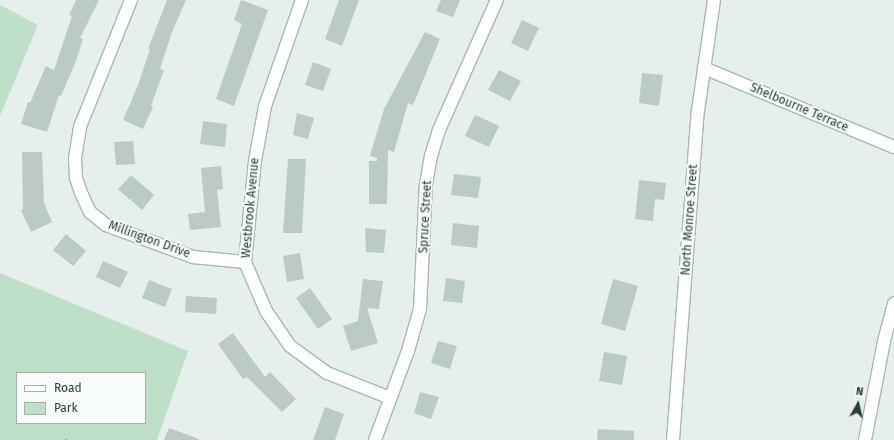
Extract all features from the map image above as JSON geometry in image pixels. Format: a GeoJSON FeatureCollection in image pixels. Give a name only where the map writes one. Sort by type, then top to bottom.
{"type":"FeatureCollection","features":[{"type":"Feature","properties":{"kind":"street","name":"Millington Drive"},"geometry":{"type":"LineString","coordinates":[[131,0],[80,127],[75,158],[76,178],[82,196],[90,212],[106,225],[193,256],[245,262]]}},
{"type":"Feature","properties":{"kind":"street","name":"Westbrook Avenue"},"geometry":{"type":"LineString","coordinates":[[302,0],[265,106],[255,161],[245,262],[266,311],[290,346],[327,373],[390,398]]}},
{"type":"Feature","properties":{"kind":"street","name":"Spruce Street"},"geometry":{"type":"LineString","coordinates":[[374,440],[413,336],[420,309],[426,184],[431,156],[439,130],[497,0]]}},
{"type":"Feature","properties":{"kind":"street","name":"North Monroe Street"},"geometry":{"type":"LineString","coordinates":[[673,440],[698,111],[714,0]]}},
{"type":"Feature","properties":{"kind":"street","name":"Shelbourne Terrace"},"geometry":{"type":"LineString","coordinates":[[704,68],[894,147]]}},
{"type":"Feature","properties":{"kind":"street"},"geometry":{"type":"LineString","coordinates":[[865,440],[882,348],[894,303]]}},
{"type":"Feature","properties":{"kind":"path"},"geometry":{"type":"LineString","coordinates":[[65,440],[70,440]]}},
{"type":"Feature","properties":{"kind":"green space"},"geometry":{"type":"Polygon","coordinates":[[[0,5],[38,25],[0,116],[0,5]]]}},
{"type":"Feature","properties":{"kind":"green space"},"geometry":{"type":"Polygon","coordinates":[[[0,273],[188,351],[157,440],[0,440],[0,273]]]}},
{"type":"Feature","properties":{"kind":"building"},"geometry":{"type":"Polygon","coordinates":[[[76,0],[99,0],[80,38],[83,39],[76,61],[61,96],[59,95],[47,132],[21,124],[28,102],[30,103],[46,66],[54,70],[72,16],[69,15],[76,0]]]}},
{"type":"Feature","properties":{"kind":"building"},"geometry":{"type":"Polygon","coordinates":[[[167,0],[186,0],[172,32],[160,69],[164,70],[151,106],[153,107],[143,129],[123,120],[138,85],[150,49],[148,49],[167,0]]]}},
{"type":"Feature","properties":{"kind":"building"},"geometry":{"type":"Polygon","coordinates":[[[241,0],[268,10],[234,106],[216,99],[242,24],[234,20],[241,0]]]}},
{"type":"Feature","properties":{"kind":"building"},"geometry":{"type":"Polygon","coordinates":[[[339,0],[359,0],[342,46],[325,39],[339,0]]]}},
{"type":"Feature","properties":{"kind":"building"},"geometry":{"type":"Polygon","coordinates":[[[441,0],[460,0],[453,17],[436,11],[441,0]]]}},
{"type":"Feature","properties":{"kind":"building"},"geometry":{"type":"Polygon","coordinates":[[[522,20],[539,28],[528,51],[511,43],[522,20]]]}},
{"type":"Feature","properties":{"kind":"building"},"geometry":{"type":"Polygon","coordinates":[[[425,32],[440,39],[413,105],[408,103],[394,152],[388,150],[387,204],[369,204],[369,161],[377,161],[377,158],[370,156],[384,109],[425,32]]]}},
{"type":"Feature","properties":{"kind":"building"},"geometry":{"type":"Polygon","coordinates":[[[313,62],[331,69],[323,91],[305,85],[313,62]]]}},
{"type":"Feature","properties":{"kind":"building"},"geometry":{"type":"Polygon","coordinates":[[[499,70],[521,81],[510,101],[488,90],[499,70]]]}},
{"type":"Feature","properties":{"kind":"building"},"geometry":{"type":"Polygon","coordinates":[[[642,73],[663,75],[659,106],[639,103],[642,73]]]}},
{"type":"Feature","properties":{"kind":"building"},"geometry":{"type":"Polygon","coordinates":[[[297,113],[314,118],[308,139],[293,135],[297,113]]]}},
{"type":"Feature","properties":{"kind":"building"},"geometry":{"type":"Polygon","coordinates":[[[475,115],[499,126],[489,147],[465,136],[475,115]]]}},
{"type":"Feature","properties":{"kind":"building"},"geometry":{"type":"Polygon","coordinates":[[[203,121],[227,124],[225,147],[200,144],[203,121]]]}},
{"type":"Feature","properties":{"kind":"building"},"geometry":{"type":"Polygon","coordinates":[[[133,141],[135,164],[116,165],[114,142],[133,141]]]}},
{"type":"Feature","properties":{"kind":"building"},"geometry":{"type":"Polygon","coordinates":[[[22,152],[42,152],[44,203],[52,222],[31,232],[21,210],[23,209],[22,152]]]}},
{"type":"Feature","properties":{"kind":"building"},"geometry":{"type":"Polygon","coordinates":[[[288,159],[306,159],[302,233],[283,233],[288,159]]]}},
{"type":"Feature","properties":{"kind":"building"},"geometry":{"type":"Polygon","coordinates":[[[221,166],[223,189],[217,190],[221,227],[190,230],[188,214],[205,212],[201,168],[221,166]]]}},
{"type":"Feature","properties":{"kind":"building"},"geometry":{"type":"Polygon","coordinates":[[[454,174],[481,177],[478,198],[451,195],[454,174]]]}},
{"type":"Feature","properties":{"kind":"building"},"geometry":{"type":"Polygon","coordinates":[[[131,175],[154,195],[142,210],[131,200],[132,197],[130,200],[118,189],[131,175]]]}},
{"type":"Feature","properties":{"kind":"building"},"geometry":{"type":"Polygon","coordinates":[[[639,180],[666,183],[664,200],[655,199],[653,221],[635,219],[639,180]]]}},
{"type":"Feature","properties":{"kind":"building"},"geometry":{"type":"Polygon","coordinates":[[[453,223],[479,226],[477,248],[451,245],[453,223]]]}},
{"type":"Feature","properties":{"kind":"building"},"geometry":{"type":"Polygon","coordinates":[[[365,228],[386,230],[384,253],[366,252],[365,228]]]}},
{"type":"Feature","properties":{"kind":"building"},"geometry":{"type":"Polygon","coordinates":[[[66,234],[86,251],[73,266],[53,250],[66,234]]]}},
{"type":"Feature","properties":{"kind":"building"},"geometry":{"type":"Polygon","coordinates":[[[300,253],[304,279],[287,282],[283,256],[300,253]]]}},
{"type":"Feature","properties":{"kind":"building"},"geometry":{"type":"Polygon","coordinates":[[[103,261],[128,272],[120,288],[96,277],[103,261]]]}},
{"type":"Feature","properties":{"kind":"building"},"geometry":{"type":"Polygon","coordinates":[[[446,278],[465,281],[462,303],[443,301],[446,278]]]}},
{"type":"Feature","properties":{"kind":"building"},"geometry":{"type":"Polygon","coordinates":[[[363,279],[383,281],[379,309],[367,308],[378,343],[351,351],[343,326],[358,321],[363,279]]]}},
{"type":"Feature","properties":{"kind":"building"},"geometry":{"type":"Polygon","coordinates":[[[613,279],[638,286],[625,331],[601,324],[613,279]]]}},
{"type":"Feature","properties":{"kind":"building"},"geometry":{"type":"Polygon","coordinates":[[[149,280],[172,289],[165,307],[142,298],[149,280]]]}},
{"type":"Feature","properties":{"kind":"building"},"geometry":{"type":"Polygon","coordinates":[[[310,288],[332,319],[318,329],[296,298],[310,288]]]}},
{"type":"Feature","properties":{"kind":"building"},"geometry":{"type":"Polygon","coordinates":[[[186,296],[217,298],[216,314],[185,312],[186,296]]]}},
{"type":"Feature","properties":{"kind":"building"},"geometry":{"type":"Polygon","coordinates":[[[233,333],[265,377],[270,372],[296,399],[282,412],[247,377],[243,379],[218,344],[233,333]]]}},
{"type":"Feature","properties":{"kind":"building"},"geometry":{"type":"Polygon","coordinates":[[[438,341],[457,346],[450,369],[431,363],[438,341]]]}},
{"type":"Feature","properties":{"kind":"building"},"geometry":{"type":"Polygon","coordinates":[[[604,352],[627,356],[622,385],[599,381],[604,352]]]}},
{"type":"Feature","properties":{"kind":"building"},"geometry":{"type":"Polygon","coordinates":[[[420,392],[439,397],[431,419],[414,413],[420,392]]]}},
{"type":"Feature","properties":{"kind":"building"},"geometry":{"type":"Polygon","coordinates":[[[325,407],[344,414],[335,440],[313,440],[325,407]]]}},
{"type":"Feature","properties":{"kind":"building"},"geometry":{"type":"Polygon","coordinates":[[[169,428],[199,439],[164,440],[169,428]]]}},
{"type":"Feature","properties":{"kind":"building"},"geometry":{"type":"Polygon","coordinates":[[[598,429],[634,431],[634,440],[597,440],[598,429]]]}}]}
